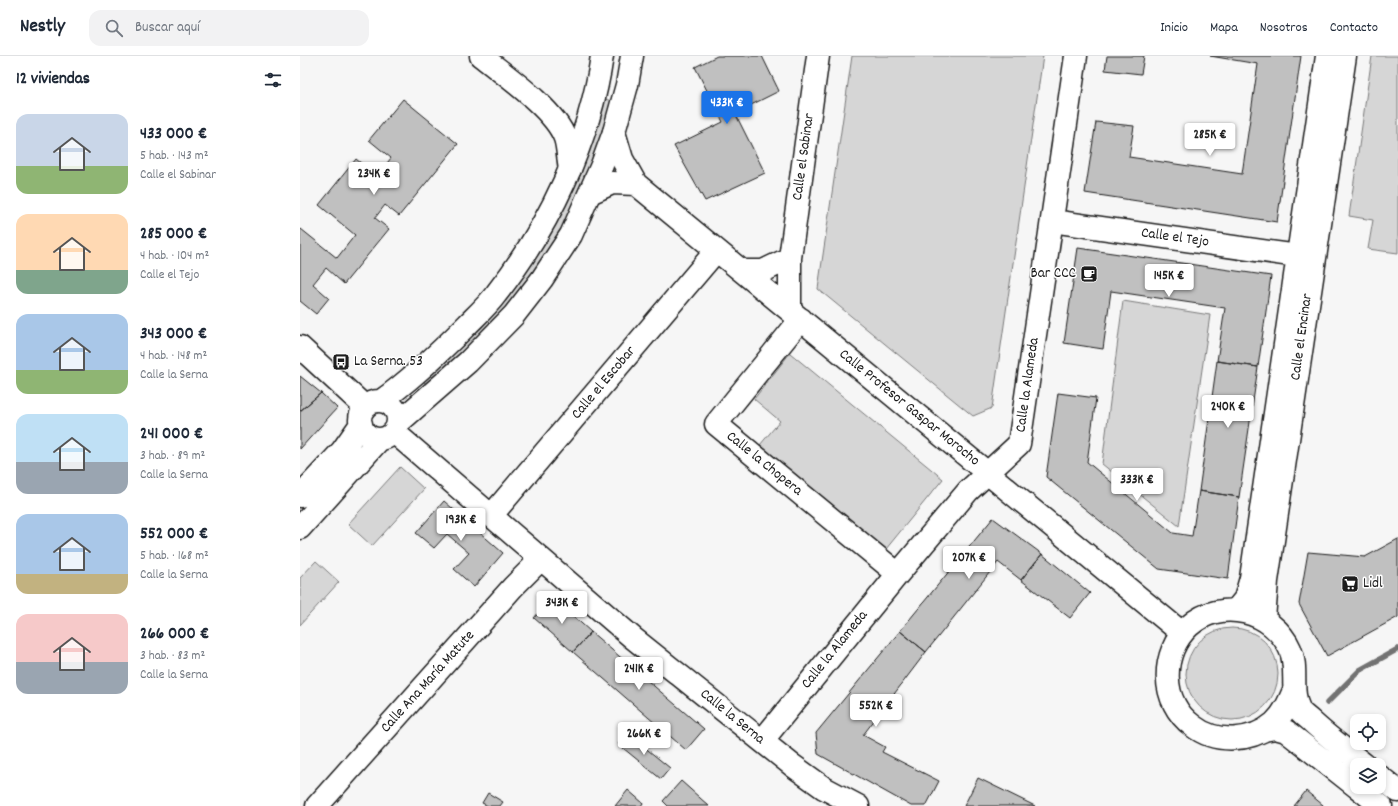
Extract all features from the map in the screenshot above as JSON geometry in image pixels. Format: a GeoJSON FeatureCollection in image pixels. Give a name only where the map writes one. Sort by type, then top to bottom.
{"type":"FeatureCollection","features":[{"type":"Feature","properties":{"kind":"street"},"geometry":{"type":"LineString","coordinates":[[481,56],[532,97],[557,125],[564,138],[570,169]]}},
{"type":"Feature","properties":{"kind":"street"},"geometry":{"type":"LineString","coordinates":[[300,496],[342,451],[369,411],[400,388],[449,343],[495,296],[518,265],[545,221],[570,169],[587,122],[599,79],[602,56]]}},
{"type":"Feature","properties":{"kind":"street"},"geometry":{"type":"LineString","coordinates":[[300,528],[390,431],[468,362],[514,315],[542,279],[571,235],[602,165],[614,132],[625,92],[632,56]]}},
{"type":"Feature","properties":{"kind":"street","name":"Calle el Sabinar"},"geometry":{"type":"LineString","coordinates":[[796,314],[790,258],[818,56]]}},
{"type":"Feature","properties":{"kind":"street","name":"Calle la Alameda"},"geometry":{"type":"LineString","coordinates":[[762,741],[898,574],[968,491],[1019,444],[1076,56]]}},
{"type":"Feature","properties":{"kind":"street","name":"Calle el Encinar"},"geometry":{"type":"LineString","coordinates":[[1236,610],[1245,599],[1251,578],[1327,56]]}},
{"type":"Feature","properties":{"kind":"street","name":"Calle el Encinar"},"geometry":{"type":"LineString","coordinates":[[1264,619],[1267,581],[1345,56]]}},
{"type":"Feature","properties":{"kind":"street","name":"Calle Profesor Gaspar Morocho"},"geometry":{"type":"LineString","coordinates":[[614,132],[622,159],[636,184],[716,251],[743,271],[989,472],[1182,632]]}},
{"type":"Feature","properties":{"kind":"street"},"geometry":{"type":"LineString","coordinates":[[590,193],[612,183],[636,184]]}},
{"type":"Feature","properties":{"kind":"street","name":"Calle el Tejo"},"geometry":{"type":"LineString","coordinates":[[1052,221],[1298,256]]}},
{"type":"Feature","properties":{"kind":"street","name":"Calle el Escobar"},"geometry":{"type":"LineString","coordinates":[[491,516],[716,251]]}},
{"type":"Feature","properties":{"kind":"street"},"geometry":{"type":"LineString","coordinates":[[743,271],[763,271],[790,258]]}},
{"type":"Feature","properties":{"kind":"street","name":"Calle la Chopera"},"geometry":{"type":"LineString","coordinates":[[796,314],[716,424],[898,574]]}},
{"type":"Feature","properties":{"kind":"street","name":"Calle la Serna"},"geometry":{"type":"LineString","coordinates":[[300,347],[369,411]]}},
{"type":"Feature","properties":{"kind":"street","name":"Calle la Serna"},"geometry":{"type":"LineString","coordinates":[[387,403],[393,406],[396,412],[390,431],[374,438],[366,433],[369,411],[387,403]]}},
{"type":"Feature","properties":{"kind":"street","name":"Calle la Serna"},"geometry":{"type":"LineString","coordinates":[[390,431],[624,630],[762,741],[824,788],[858,806]]}},
{"type":"Feature","properties":{"kind":"street","name":"Calle Ana María Matute"},"geometry":{"type":"LineString","coordinates":[[317,806],[513,587],[541,559]]}},
{"type":"Feature","properties":{"kind":"street"},"geometry":{"type":"LineString","coordinates":[[1236,610],[1251,613],[1264,619],[1280,632],[1290,650],[1295,670],[1294,690],[1289,703],[1282,714],[1274,723],[1264,730],[1253,735],[1233,739],[1212,736],[1193,727],[1178,711],[1169,692],[1167,671],[1172,650],[1182,632],[1194,622],[1207,615],[1221,611],[1236,610]]}},
{"type":"Feature","properties":{"kind":"street"},"geometry":{"type":"LineString","coordinates":[[1294,690],[1301,712],[1356,758]]}},
{"type":"Feature","properties":{"kind":"street"},"geometry":{"type":"LineString","coordinates":[[1264,730],[1275,728],[1286,731],[1350,781]]}},
{"type":"Feature","properties":{"kind":"street"},"geometry":{"type":"LineString","coordinates":[[1386,782],[1398,791]]}},
{"type":"Feature","properties":{"kind":"street"},"geometry":{"type":"LineString","coordinates":[[1366,794],[1381,806]]}},
{"type":"Feature","properties":{"kind":"shaded area"},"geometry":{"type":"Polygon","coordinates":[[[852,56],[1043,56],[992,408],[973,416],[818,289],[852,56]]]}},
{"type":"Feature","properties":{"kind":"shaded area"},"geometry":{"type":"Polygon","coordinates":[[[1372,56],[1398,56],[1398,253],[1368,249],[1373,220],[1349,216],[1372,56]]]}},
{"type":"Feature","properties":{"kind":"shaded area"},"geometry":{"type":"Polygon","coordinates":[[[604,99],[613,101],[600,146],[564,223],[543,261],[513,301],[464,352],[426,384],[421,379],[472,333],[604,99]]]}},
{"type":"Feature","properties":{"kind":"shaded area"},"geometry":{"type":"Polygon","coordinates":[[[1123,301],[1210,315],[1179,526],[1102,464],[1123,301]]]}},
{"type":"Feature","properties":{"kind":"shaded area"},"geometry":{"type":"Polygon","coordinates":[[[790,353],[943,479],[886,549],[760,445],[780,421],[754,399],[790,353]]]}},
{"type":"Feature","properties":{"kind":"shaded area"},"geometry":{"type":"Polygon","coordinates":[[[400,467],[424,489],[372,546],[348,524],[400,467]]]}},
{"type":"Feature","properties":{"kind":"shaded area"},"geometry":{"type":"Polygon","coordinates":[[[316,561],[339,582],[300,625],[300,578],[316,561]]]}},
{"type":"Feature","properties":{"kind":"shaded area"},"geometry":{"type":"Polygon","coordinates":[[[1232,628],[1241,629],[1258,636],[1270,648],[1277,665],[1277,683],[1270,700],[1258,712],[1241,719],[1232,720],[1223,719],[1206,712],[1194,700],[1187,683],[1186,674],[1187,665],[1194,648],[1206,636],[1223,629],[1232,628]]]}},
{"type":"Feature","properties":{"kind":"building"},"geometry":{"type":"Polygon","coordinates":[[[717,56],[762,56],[779,91],[735,113],[765,173],[705,201],[674,146],[723,122],[695,67],[717,56]]]}},
{"type":"Feature","properties":{"kind":"building"},"geometry":{"type":"Polygon","coordinates":[[[1107,56],[1144,56],[1141,74],[1105,70],[1107,56]]]}},
{"type":"Feature","properties":{"kind":"building"},"geometry":{"type":"Polygon","coordinates":[[[1210,56],[1301,56],[1277,222],[1085,193],[1096,122],[1134,126],[1129,157],[1242,174],[1258,64],[1210,56]]]}},
{"type":"Feature","properties":{"kind":"building"},"geometry":{"type":"Polygon","coordinates":[[[403,99],[458,144],[399,216],[385,205],[375,218],[389,229],[344,284],[326,268],[313,284],[329,298],[316,314],[300,301],[300,230],[301,229],[337,258],[355,235],[319,205],[356,159],[377,176],[391,158],[369,140],[403,99]]]}},
{"type":"Feature","properties":{"kind":"building"},"geometry":{"type":"Polygon","coordinates":[[[1078,248],[1271,276],[1258,367],[1217,361],[1225,308],[1111,291],[1103,349],[1064,343],[1078,248]]]}},
{"type":"Feature","properties":{"kind":"building"},"geometry":{"type":"Polygon","coordinates":[[[1217,361],[1258,367],[1239,497],[1199,491],[1217,361]]]}},
{"type":"Feature","properties":{"kind":"building"},"geometry":{"type":"Polygon","coordinates":[[[300,376],[321,393],[300,411],[300,376]]]}},
{"type":"Feature","properties":{"kind":"building"},"geometry":{"type":"Polygon","coordinates":[[[321,393],[337,408],[300,449],[300,411],[321,393]]]}},
{"type":"Feature","properties":{"kind":"building"},"geometry":{"type":"Polygon","coordinates":[[[1058,393],[1096,398],[1087,462],[1173,533],[1192,536],[1199,491],[1239,497],[1228,579],[1159,569],[1046,477],[1058,393]]]}},
{"type":"Feature","properties":{"kind":"building"},"geometry":{"type":"Polygon","coordinates":[[[444,501],[503,553],[474,587],[454,569],[469,553],[447,534],[434,548],[416,533],[444,501]]]}},
{"type":"Feature","properties":{"kind":"building"},"geometry":{"type":"Polygon","coordinates":[[[993,518],[1042,554],[1021,580],[998,562],[926,652],[900,631],[993,518]]]}},
{"type":"Feature","properties":{"kind":"building","name":"Lidl"},"geometry":{"type":"Polygon","coordinates":[[[1398,539],[1398,617],[1327,656],[1299,604],[1308,552],[1365,557],[1398,539]]]}},
{"type":"Feature","properties":{"kind":"building"},"geometry":{"type":"Polygon","coordinates":[[[1042,554],[1090,593],[1070,618],[1021,580],[1042,554]]]}},
{"type":"Feature","properties":{"kind":"building"},"geometry":{"type":"Polygon","coordinates":[[[552,597],[591,632],[573,652],[534,618],[552,597]]]}},
{"type":"Feature","properties":{"kind":"building"},"geometry":{"type":"Polygon","coordinates":[[[900,631],[926,652],[863,735],[885,747],[882,752],[939,781],[926,806],[911,806],[818,754],[816,733],[900,631]]]}},
{"type":"Feature","properties":{"kind":"building"},"geometry":{"type":"Polygon","coordinates":[[[591,632],[704,729],[686,750],[573,652],[591,632]]]}},
{"type":"Feature","properties":{"kind":"building"},"geometry":{"type":"Polygon","coordinates":[[[627,733],[670,768],[661,779],[618,744],[627,733]]]}},
{"type":"Feature","properties":{"kind":"building"},"geometry":{"type":"Polygon","coordinates":[[[978,778],[1035,806],[964,806],[978,778]]]}},
{"type":"Feature","properties":{"kind":"building"},"geometry":{"type":"Polygon","coordinates":[[[681,781],[709,806],[668,806],[663,801],[681,781]]]}},
{"type":"Feature","properties":{"kind":"building"},"geometry":{"type":"Polygon","coordinates":[[[628,790],[643,803],[641,806],[615,806],[628,790]]]}},
{"type":"Feature","properties":{"kind":"building"},"geometry":{"type":"Polygon","coordinates":[[[1306,791],[1323,805],[1323,806],[1294,806],[1306,791]]]}},
{"type":"Feature","properties":{"kind":"building"},"geometry":{"type":"Polygon","coordinates":[[[488,793],[503,802],[500,806],[488,806],[482,803],[488,793]]]}},
{"type":"Feature","properties":{"kind":"waterway"},"geometry":{"type":"LineString","coordinates":[[1327,703],[1360,670],[1398,649]]}},
{"type":"Feature","properties":{"kind":"place","name":"Bar CCC"},"geometry":{"type":"Point","coordinates":[1089,274]}},
{"type":"Feature","properties":{"kind":"place","name":"La Serna. 53"},"geometry":{"type":"Point","coordinates":[341,362]}},
{"type":"Feature","properties":{"kind":"place","name":"Lidl"},"geometry":{"type":"Point","coordinates":[1350,584]}}]}
